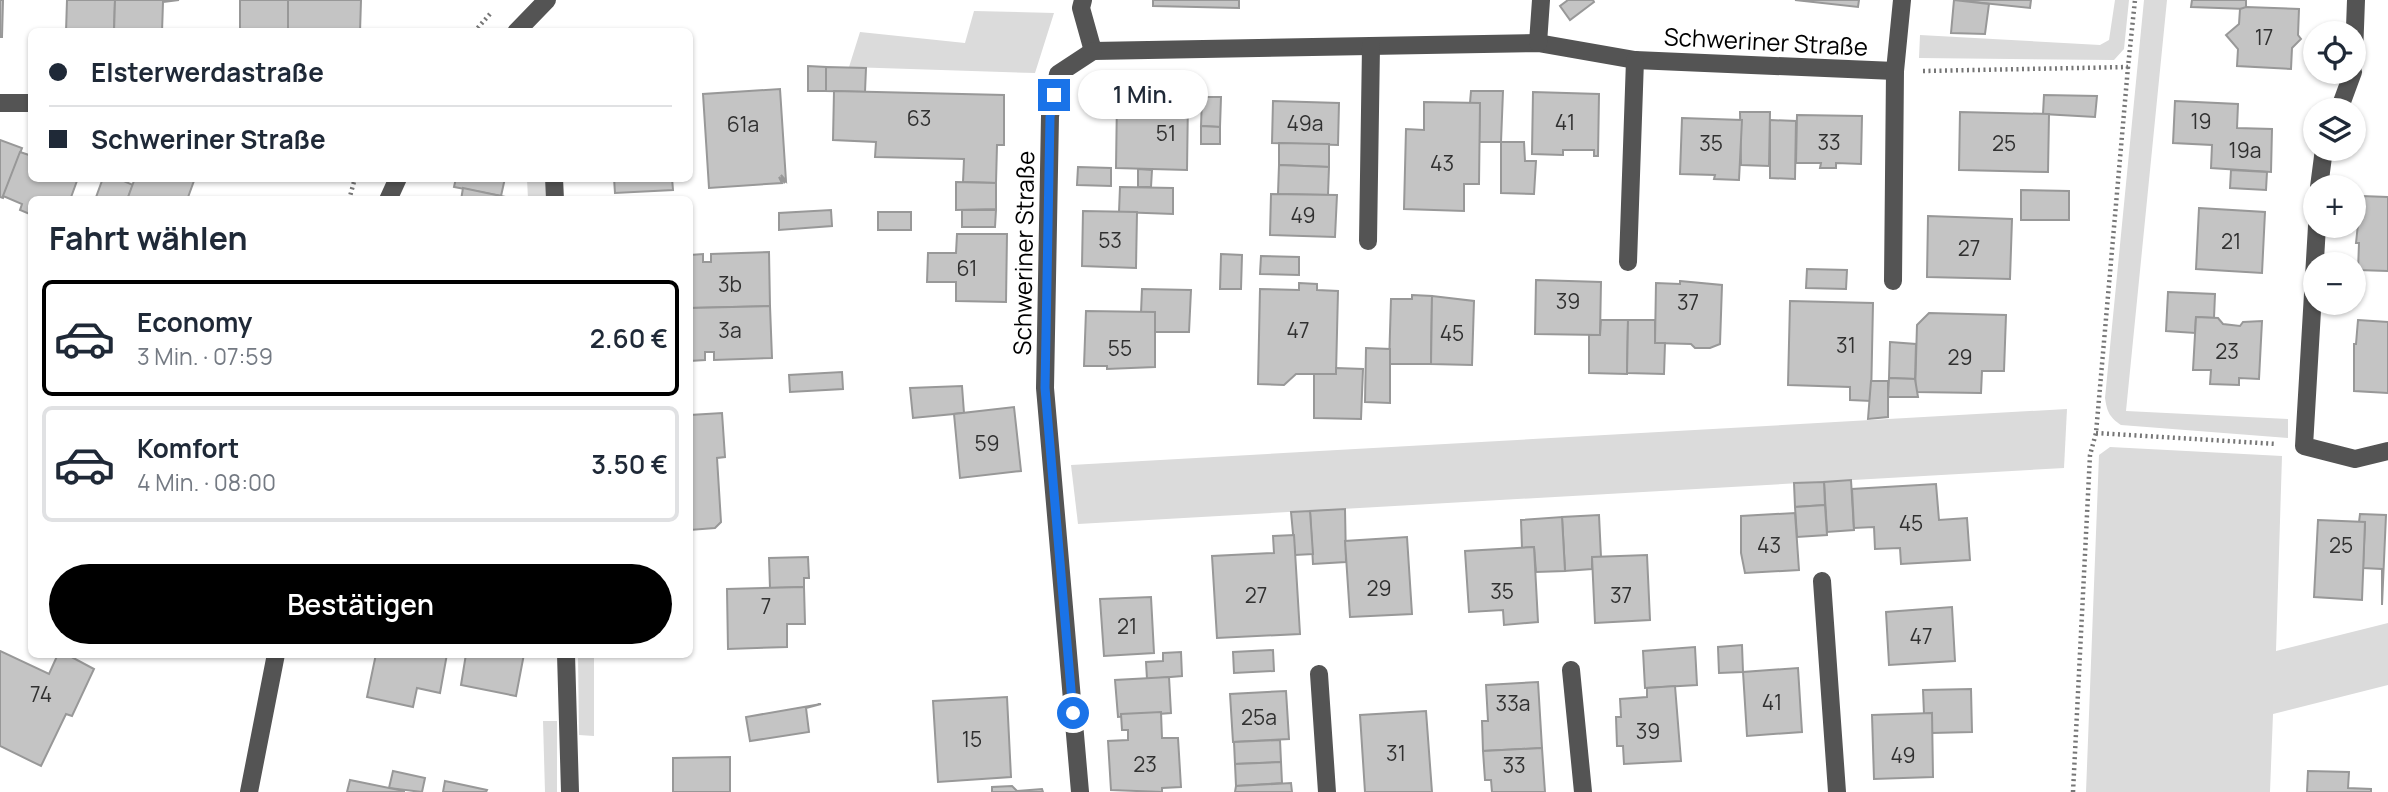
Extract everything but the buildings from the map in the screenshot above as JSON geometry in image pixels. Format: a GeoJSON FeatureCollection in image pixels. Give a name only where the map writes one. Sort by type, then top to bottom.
{"type":"FeatureCollection","features":[{"type":"Feature","properties":{"kind":"street"},"geometry":{"type":"LineString","coordinates":[[520,28],[547,0]]}},
{"type":"Feature","properties":{"kind":"street"},"geometry":{"type":"LineString","coordinates":[[1083,0],[1080,8],[1093,51]]}},
{"type":"Feature","properties":{"kind":"street"},"geometry":{"type":"LineString","coordinates":[[1538,43],[1541,0]]}},
{"type":"Feature","properties":{"kind":"street","name":"Schweriner Straße"},"geometry":{"type":"LineString","coordinates":[[1893,281],[1895,71],[1902,0]]}},
{"type":"Feature","properties":{"kind":"street"},"geometry":{"type":"LineString","coordinates":[[2355,21],[2356,0]]}},
{"type":"Feature","properties":{"kind":"street","name":"Schweriner Straße"},"geometry":{"type":"LineString","coordinates":[[1080,792],[1050,475],[1045,388],[1050,117],[1058,74],[1093,51],[1538,43],[1634,60],[1895,71]]}},
{"type":"Feature","properties":{"kind":"street"},"geometry":{"type":"LineString","coordinates":[[1368,241],[1371,46]]}},
{"type":"Feature","properties":{"kind":"street","name":"Schweriner Straße"},"geometry":{"type":"LineString","coordinates":[[1629,262],[1634,60]]}},
{"type":"Feature","properties":{"kind":"street"},"geometry":{"type":"LineString","coordinates":[[0,103],[28,103]]}},
{"type":"Feature","properties":{"kind":"street"},"geometry":{"type":"LineString","coordinates":[[2316,238],[2304,446],[2355,459],[2388,451]]}},
{"type":"Feature","properties":{"kind":"street"},"geometry":{"type":"LineString","coordinates":[[1822,581],[1837,792]]}},
{"type":"Feature","properties":{"kind":"street"},"geometry":{"type":"LineString","coordinates":[[249,792],[275,658]]}},
{"type":"Feature","properties":{"kind":"street"},"geometry":{"type":"LineString","coordinates":[[566,658],[570,792]]}},
{"type":"Feature","properties":{"kind":"street"},"geometry":{"type":"LineString","coordinates":[[1571,670],[1583,792]]}},
{"type":"Feature","properties":{"kind":"street"},"geometry":{"type":"LineString","coordinates":[[1319,674],[1327,792]]}},
{"type":"Feature","properties":{"kind":"path"},"geometry":{"type":"LineString","coordinates":[[2073,792],[2090,455],[2096,433],[2135,0]]}},
{"type":"Feature","properties":{"kind":"path"},"geometry":{"type":"LineString","coordinates":[[1895,71],[2128,67]]}},
{"type":"Feature","properties":{"kind":"path"},"geometry":{"type":"LineString","coordinates":[[2096,433],[2304,446]]}},
{"type":"Feature","properties":{"kind":"shaded area"},"geometry":{"type":"Polygon","coordinates":[[[2115,0],[2129,0],[2124,49],[2114,60],[1919,58],[1920,35],[2100,45],[2109,40],[2115,0]]]}},
{"type":"Feature","properties":{"kind":"shaded area"},"geometry":{"type":"Polygon","coordinates":[[[2144,0],[2167,0],[2126,411],[2288,419],[2288,438],[2121,425],[2108,410],[2105,398],[2144,0]]]}},
{"type":"Feature","properties":{"kind":"shaded area"},"geometry":{"type":"Polygon","coordinates":[[[974,11],[1054,13],[1035,73],[849,67],[860,32],[965,43],[974,11]]]}},
{"type":"Feature","properties":{"kind":"shaded area"},"geometry":{"type":"Polygon","coordinates":[[[527,182],[545,182],[546,196],[528,196],[527,182]]]}},
{"type":"Feature","properties":{"kind":"shaded area"},"geometry":{"type":"Polygon","coordinates":[[[2067,409],[2064,468],[1078,524],[1071,465],[2067,409]]]}},
{"type":"Feature","properties":{"kind":"shaded area"},"geometry":{"type":"Polygon","coordinates":[[[2110,447],[2282,456],[2276,651],[2388,623],[2388,685],[2273,714],[2270,792],[2086,792],[2099,455],[2110,447]]]}},
{"type":"Feature","properties":{"kind":"shaded area"},"geometry":{"type":"Polygon","coordinates":[[[578,658],[594,658],[594,736],[579,735],[578,658]]]}},
{"type":"Feature","properties":{"kind":"shaded area"},"geometry":{"type":"Polygon","coordinates":[[[543,721],[557,721],[557,792],[545,792],[543,721]]]}},
{"type":"Feature","properties":{"kind":"route"},"geometry":{"type":"LineString","coordinates":[[1054,95],[1050,117],[1045,388],[1050,475],[1073,713]]}}]}
